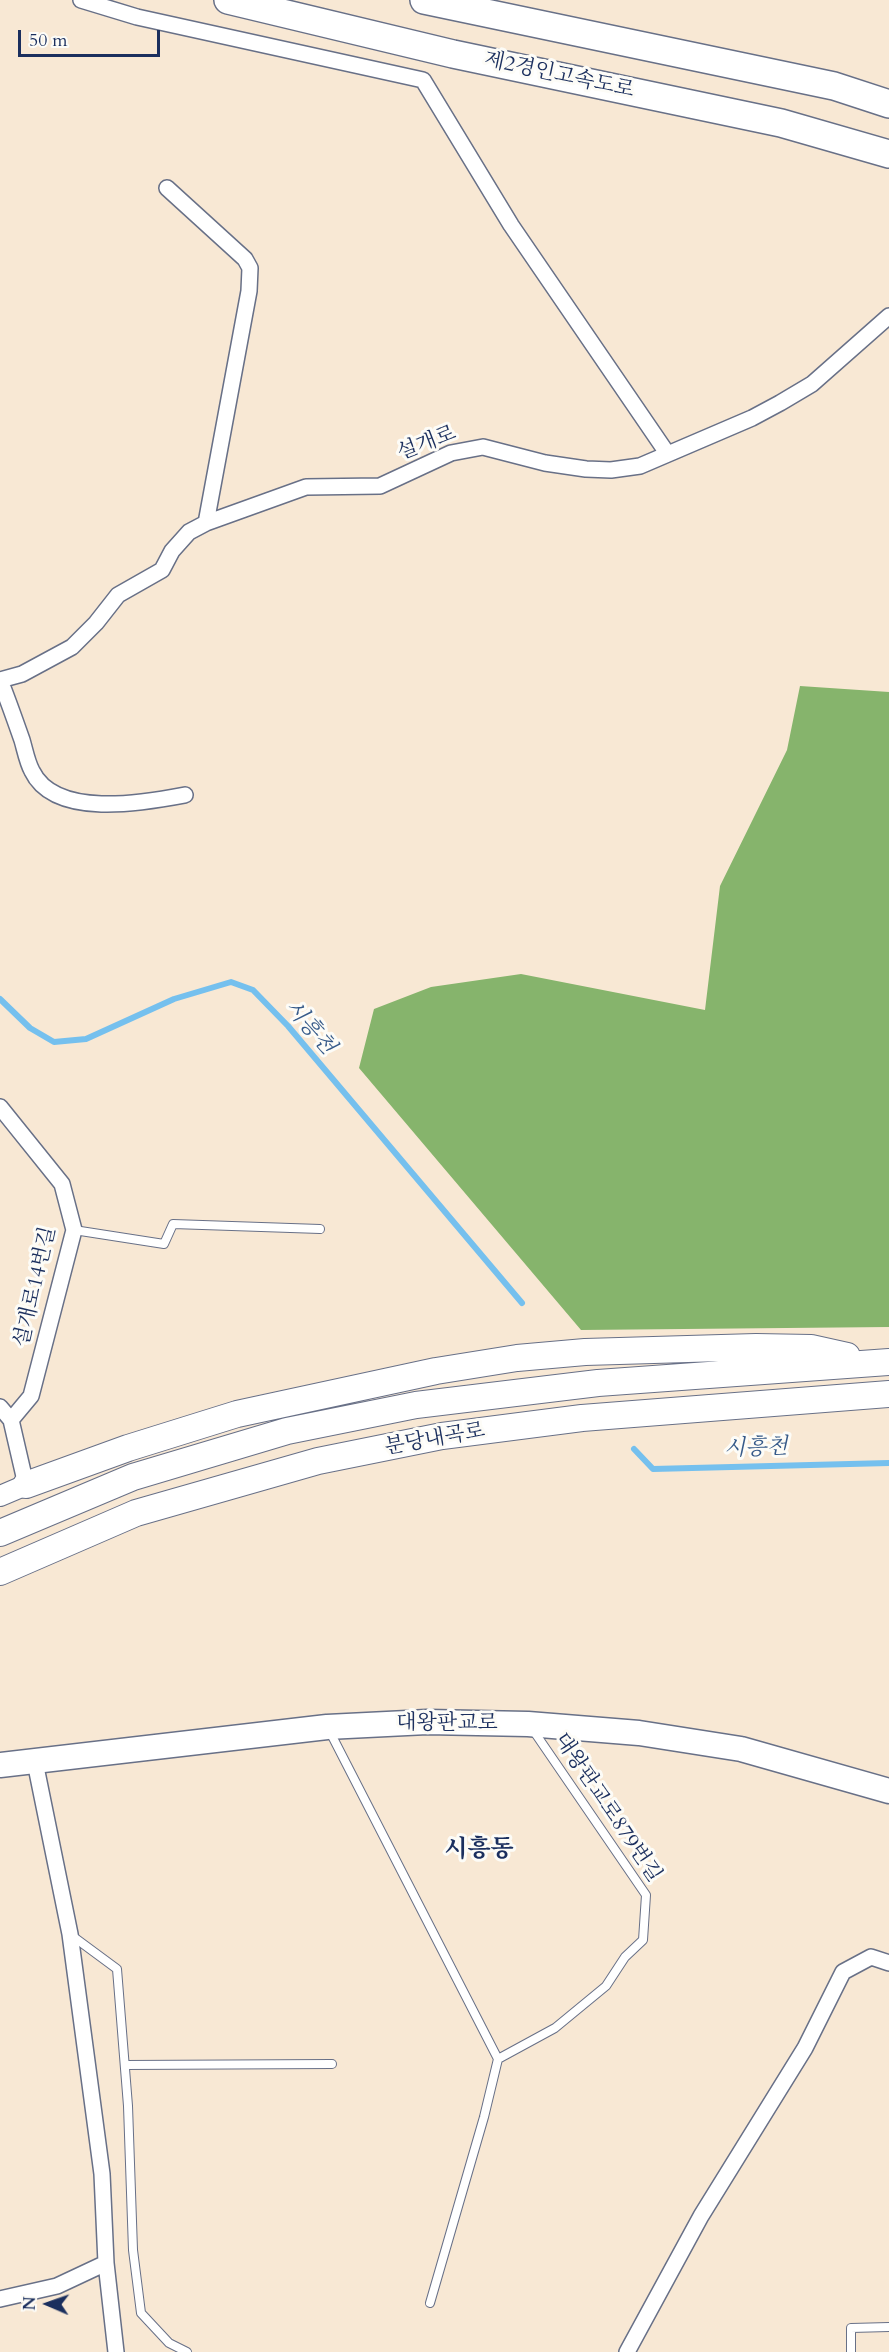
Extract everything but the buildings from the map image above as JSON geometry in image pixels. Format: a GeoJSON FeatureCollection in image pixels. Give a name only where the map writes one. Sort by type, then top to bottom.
{"type":"FeatureCollection","features":[{"type":"Feature","properties":{"kind":"highway","name":"제2경인고속도로"},"geometry":{"type":"LineString","coordinates":[[228,0],[453,54],[781,123],[889,154]]}},
{"type":"Feature","properties":{"kind":"highway"},"geometry":{"type":"LineString","coordinates":[[424,0],[834,87],[889,104]]}},
{"type":"Feature","properties":{"kind":"highway"},"geometry":{"type":"LineString","coordinates":[[26,1485],[128,1448],[237,1414],[436,1371],[517,1358],[585,1352],[756,1347],[811,1348],[884,1362]]}},
{"type":"Feature","properties":{"kind":"highway","name":"분당내곡로"},"geometry":{"type":"LineString","coordinates":[[0,1533],[132,1477],[287,1431],[416,1405],[598,1383],[884,1362]]}},
{"type":"Feature","properties":{"kind":"highway","name":"분당내곡로"},"geometry":{"type":"LineString","coordinates":[[0,1572],[136,1514],[340,1456],[442,1436],[582,1418],[889,1394]]}},
{"type":"Feature","properties":{"kind":"main road","name":"대왕판교로"},"geometry":{"type":"LineString","coordinates":[[0,1765],[327,1727],[427,1722],[528,1724],[639,1733],[741,1749],[889,1791]]}},
{"type":"Feature","properties":{"kind":"street"},"geometry":{"type":"LineString","coordinates":[[81,0],[137,17],[423,80],[510,225],[667,453]]}},
{"type":"Feature","properties":{"kind":"street"},"geometry":{"type":"LineString","coordinates":[[167,188],[237,251],[250,268],[249,291],[206,524]]}},
{"type":"Feature","properties":{"kind":"street","name":"설개로"},"geometry":{"type":"LineString","coordinates":[[0,680],[22,674],[72,647],[96,623],[118,595],[162,570],[172,550],[189,532],[206,524],[306,487],[380,486],[451,453],[483,447],[545,463],[586,469],[611,470],[640,466],[752,418],[812,384],[889,316]]}},
{"type":"Feature","properties":{"kind":"street"},"geometry":{"type":"LineString","coordinates":[[0,680],[32,772],[48,792],[99,804],[149,802],[185,795]]}},
{"type":"Feature","properties":{"kind":"street","name":"설개로14번길"},"geometry":{"type":"LineString","coordinates":[[0,1107],[62,1184],[74,1230],[31,1396],[11,1420]]}},
{"type":"Feature","properties":{"kind":"street"},"geometry":{"type":"LineString","coordinates":[[0,1407],[11,1420],[26,1485],[0,1496]]}},
{"type":"Feature","properties":{"kind":"street"},"geometry":{"type":"LineString","coordinates":[[35,1762],[70,1934],[102,2174],[106,2263],[116,2352]]}},
{"type":"Feature","properties":{"kind":"street"},"geometry":{"type":"LineString","coordinates":[[627,2352],[701,2216],[806,2048],[843,1972],[871,1957],[889,1963]]}},
{"type":"Feature","properties":{"kind":"street"},"geometry":{"type":"LineString","coordinates":[[0,2299],[57,2286],[106,2263]]}},
{"type":"Feature","properties":{"kind":"lane"},"geometry":{"type":"LineString","coordinates":[[74,1230],[164,1244],[173,1224],[320,1229]]}},
{"type":"Feature","properties":{"kind":"lane","name":"대왕판교로879번길"},"geometry":{"type":"LineString","coordinates":[[498,2059],[555,2028],[606,1986],[625,1958],[643,1940],[646,1895],[528,1724]]}},
{"type":"Feature","properties":{"kind":"lane"},"geometry":{"type":"LineString","coordinates":[[327,1727],[498,2059],[481,2128],[430,2303]]}},
{"type":"Feature","properties":{"kind":"lane"},"geometry":{"type":"LineString","coordinates":[[70,1934],[117,1970],[125,2065],[133,2250],[141,2313],[169,2343],[174,2352]]}},
{"type":"Feature","properties":{"kind":"lane"},"geometry":{"type":"LineString","coordinates":[[125,2065],[332,2064]]}},
{"type":"Feature","properties":{"kind":"lane"},"geometry":{"type":"LineString","coordinates":[[850,2352],[851,2328],[889,2327]]}},
{"type":"Feature","properties":{"kind":"lane"},"geometry":{"type":"LineString","coordinates":[[169,2343],[188,2352]]}},
{"type":"Feature","properties":{"kind":"green space"},"geometry":{"type":"Polygon","coordinates":[[[800,686],[889,692],[889,1327],[581,1330],[359,1068],[374,1009],[431,987],[521,974],[705,1010],[720,886],[787,750],[800,686]]]}},
{"type":"Feature","properties":{"kind":"waterway","name":"시흥천"},"geometry":{"type":"LineString","coordinates":[[0,999],[30,1028],[54,1042],[86,1039],[174,999],[231,982],[253,990],[288,1026],[522,1303]]}},
{"type":"Feature","properties":{"kind":"waterway","name":"시흥천"},"geometry":{"type":"LineString","coordinates":[[634,1449],[653,1469],[889,1463]]}},
{"type":"Feature","properties":{"kind":"district","name":"시흥동"},"geometry":{"type":"Point","coordinates":[479,1850]}}]}
